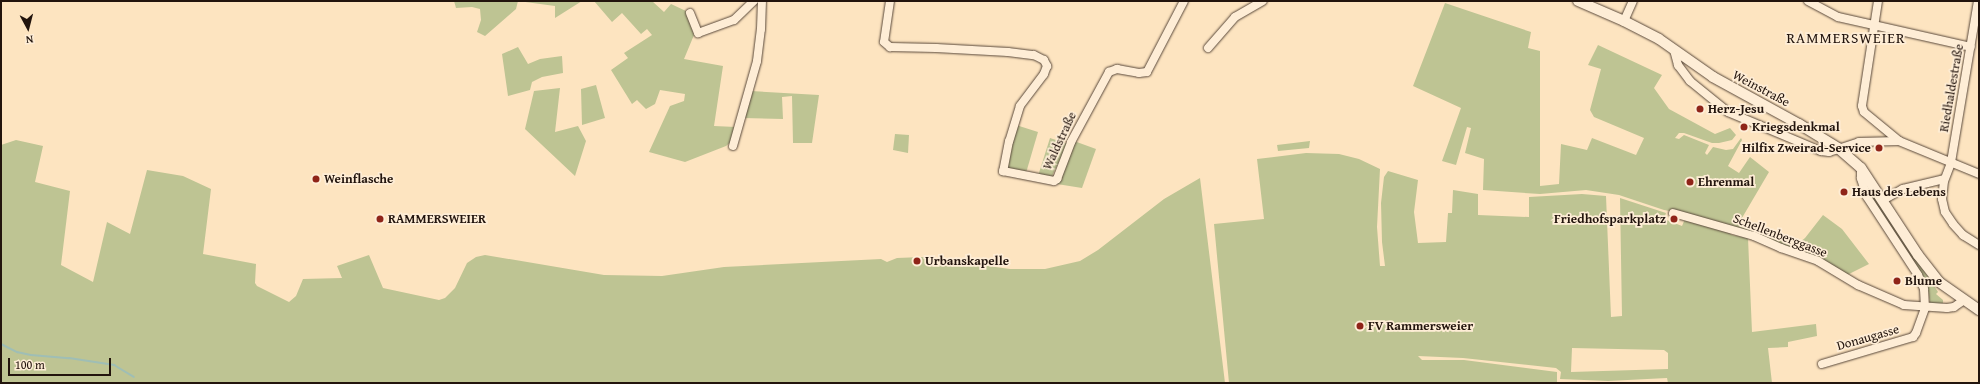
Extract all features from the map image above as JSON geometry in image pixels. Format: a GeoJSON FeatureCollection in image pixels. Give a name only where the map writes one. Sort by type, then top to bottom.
{"type":"FeatureCollection","features":[{"type":"Feature","properties":{"kind":"street"},"geometry":{"type":"LineString","coordinates":[[690,13],[698,33],[734,20],[754,1]]}},
{"type":"Feature","properties":{"kind":"street"},"geometry":{"type":"LineString","coordinates":[[733,146],[757,61],[762,1]]}},
{"type":"Feature","properties":{"kind":"street","name":"Waldstraße"},"geometry":{"type":"LineString","coordinates":[[890,1],[884,42],[890,47],[1008,52],[1034,55],[1044,60],[1046,66],[1044,74],[1020,106],[1009,140],[1003,171],[1054,181],[1057,179],[1071,142],[1109,72],[1117,69],[1139,73],[1147,72],[1184,1]]}},
{"type":"Feature","properties":{"kind":"street"},"geometry":{"type":"LineString","coordinates":[[1208,48],[1235,17],[1263,1]]}},
{"type":"Feature","properties":{"kind":"street","name":"Weinstraße"},"geometry":{"type":"LineString","coordinates":[[1578,1],[1624,21],[1659,39],[1713,77],[1799,124],[1838,148],[1860,168],[1883,200],[1918,255],[1939,282],[1979,310]]}},
{"type":"Feature","properties":{"kind":"street"},"geometry":{"type":"LineString","coordinates":[[1624,21],[1633,1]]}},
{"type":"Feature","properties":{"kind":"street"},"geometry":{"type":"LineString","coordinates":[[1808,1],[1838,17],[1875,27],[1971,47]]}},
{"type":"Feature","properties":{"kind":"street"},"geometry":{"type":"LineString","coordinates":[[1878,1],[1862,106],[1864,112],[1899,141],[1979,174]]}},
{"type":"Feature","properties":{"kind":"street","name":"Riedhaldestraße"},"geometry":{"type":"LineString","coordinates":[[1978,1],[1951,163],[1944,179],[1942,198],[1945,212],[1963,234],[1979,245]]}},
{"type":"Feature","properties":{"kind":"street"},"geometry":{"type":"LineString","coordinates":[[1674,50],[1678,65],[1690,81],[1728,112],[1821,151],[1829,152],[1859,142],[1899,141]]}},
{"type":"Feature","properties":{"kind":"street"},"geometry":{"type":"LineString","coordinates":[[1860,168],[1861,178],[1867,197],[1918,275],[1924,289],[1925,308]]}},
{"type":"Feature","properties":{"kind":"street"},"geometry":{"type":"LineString","coordinates":[[1883,200],[1903,189],[1944,179]]}},
{"type":"Feature","properties":{"kind":"street","name":"Schellenberggasse"},"geometry":{"type":"LineString","coordinates":[[1673,213],[1754,236],[1781,248],[1818,261],[1858,285],[1889,300],[1904,305],[1925,308],[1954,307],[1964,300]]}},
{"type":"Feature","properties":{"kind":"street","name":"Donaugasse"},"geometry":{"type":"LineString","coordinates":[[1822,364],[1913,337],[1916,333],[1925,308]]}},
{"type":"Feature","properties":{"kind":"green space"},"geometry":{"type":"Polygon","coordinates":[[[454,1],[518,1],[516,9],[485,36],[477,32],[481,20],[480,9],[472,7],[456,8],[454,1]]]}},
{"type":"Feature","properties":{"kind":"green space"},"geometry":{"type":"Polygon","coordinates":[[[518,1],[582,1],[555,18],[555,6],[518,1]]]}},
{"type":"Feature","properties":{"kind":"green space"},"geometry":{"type":"Polygon","coordinates":[[[594,1],[652,1],[664,12],[671,4],[686,11],[694,35],[684,59],[723,66],[714,126],[736,127],[732,141],[726,146],[685,162],[649,152],[670,106],[684,101],[685,94],[660,90],[655,104],[646,109],[637,100],[632,104],[611,70],[628,58],[624,53],[652,35],[647,29],[641,34],[622,13],[612,22],[594,1]]]}},
{"type":"Feature","properties":{"kind":"green space"},"geometry":{"type":"Polygon","coordinates":[[[1445,3],[1531,32],[1528,48],[1540,51],[1540,186],[1559,184],[1561,144],[1587,150],[1592,138],[1636,155],[1644,138],[1594,117],[1590,110],[1601,69],[1588,65],[1598,45],[1662,75],[1654,88],[1669,109],[1715,134],[1730,128],[1736,135],[1732,140],[1719,143],[1712,143],[1684,133],[1679,133],[1675,138],[1679,139],[1684,135],[1709,145],[1705,153],[1707,155],[1713,147],[1726,150],[1733,149],[1741,138],[1742,140],[1728,166],[1739,173],[1750,157],[1769,172],[1739,223],[1766,232],[1788,243],[1799,243],[1805,238],[1823,215],[1842,229],[1869,264],[1847,275],[1686,214],[1664,210],[1619,195],[1586,190],[1540,194],[1483,190],[1484,159],[1465,153],[1471,128],[1467,127],[1456,165],[1442,161],[1461,108],[1413,86],[1445,3]]]}},
{"type":"Feature","properties":{"kind":"green space"},"geometry":{"type":"Polygon","coordinates":[[[518,47],[528,64],[540,59],[562,56],[563,73],[542,77],[532,82],[530,90],[508,96],[502,54],[518,47]]]}},
{"type":"Feature","properties":{"kind":"green space"},"geometry":{"type":"Polygon","coordinates":[[[596,85],[605,118],[582,125],[581,89],[596,85]]]}},
{"type":"Feature","properties":{"kind":"green space"},"geometry":{"type":"Polygon","coordinates":[[[560,88],[555,132],[578,126],[586,141],[575,176],[525,129],[534,91],[560,88]]]}},
{"type":"Feature","properties":{"kind":"green space"},"geometry":{"type":"Polygon","coordinates":[[[751,91],[819,95],[812,143],[793,143],[792,96],[782,97],[783,119],[743,118],[751,91]]]}},
{"type":"Feature","properties":{"kind":"green space"},"geometry":{"type":"Polygon","coordinates":[[[1016,125],[1038,132],[1026,173],[1009,169],[1007,166],[1016,125]]]}},
{"type":"Feature","properties":{"kind":"green space"},"geometry":{"type":"Polygon","coordinates":[[[895,134],[909,135],[908,153],[893,150],[895,134]]]}},
{"type":"Feature","properties":{"kind":"green space"},"geometry":{"type":"Polygon","coordinates":[[[1050,138],[1068,144],[1052,176],[1038,176],[1050,138]]]}},
{"type":"Feature","properties":{"kind":"green space"},"geometry":{"type":"Polygon","coordinates":[[[16,140],[43,146],[35,182],[70,191],[61,265],[93,282],[107,222],[130,234],[147,170],[183,176],[211,189],[203,254],[256,264],[255,283],[257,286],[289,302],[296,296],[303,279],[342,278],[337,266],[369,255],[383,288],[439,300],[445,298],[455,288],[467,263],[476,257],[485,255],[604,275],[662,276],[724,267],[881,259],[887,262],[897,258],[922,257],[1010,269],[1045,269],[1080,261],[1098,250],[1164,199],[1200,178],[1225,383],[1,383],[1,145],[16,140]]]}},
{"type":"Feature","properties":{"kind":"green space"},"geometry":{"type":"Polygon","coordinates":[[[1074,141],[1096,149],[1082,188],[1057,184],[1074,141]]]}},
{"type":"Feature","properties":{"kind":"green space"},"geometry":{"type":"Polygon","coordinates":[[[1310,141],[1309,148],[1278,151],[1277,145],[1310,141]]]}},
{"type":"Feature","properties":{"kind":"green space"},"geometry":{"type":"Polygon","coordinates":[[[1306,153],[1339,154],[1359,159],[1380,169],[1377,227],[1380,266],[1385,266],[1382,242],[1381,203],[1384,177],[1388,171],[1418,180],[1414,212],[1418,243],[1446,242],[1448,213],[1452,213],[1453,190],[1478,194],[1478,215],[1529,217],[1529,197],[1582,194],[1606,196],[1611,317],[1622,316],[1620,198],[1666,213],[1664,219],[1682,226],[1685,219],[1725,229],[1732,235],[1748,238],[1752,332],[1816,324],[1817,336],[1788,342],[1788,347],[1768,348],[1772,383],[1668,383],[1667,378],[1608,381],[1560,379],[1561,372],[1556,368],[1463,358],[1418,356],[1422,360],[1464,360],[1557,372],[1557,383],[1229,383],[1214,224],[1264,219],[1257,159],[1306,153]],[[1572,348],[1571,372],[1668,369],[1668,353],[1664,350],[1572,348]]]}},
{"type":"Feature","properties":{"kind":"green space"},"geometry":{"type":"Polygon","coordinates":[[[1865,182],[1938,292],[1936,294],[1943,300],[1941,305],[1930,303],[1927,285],[1871,198],[1865,182]]]}},
{"type":"Feature","properties":{"kind":"waterway"},"geometry":{"type":"LineString","coordinates":[[1,344],[17,352],[31,355],[69,358],[114,365],[134,377]]}},
{"type":"Feature","properties":{"kind":"place","name":"Herz-Jesu"},"geometry":{"type":"Point","coordinates":[1700,109]}},
{"type":"Feature","properties":{"kind":"place","name":"Kriegsdenkmal"},"geometry":{"type":"Point","coordinates":[1744,127]}},
{"type":"Feature","properties":{"kind":"place","name":"Hilfix Zweirad-Service"},"geometry":{"type":"Point","coordinates":[1879,148]}},
{"type":"Feature","properties":{"kind":"place","name":"Weinflasche"},"geometry":{"type":"Point","coordinates":[316,179]}},
{"type":"Feature","properties":{"kind":"place","name":"Ehrenmal"},"geometry":{"type":"Point","coordinates":[1690,182]}},
{"type":"Feature","properties":{"kind":"place","name":"Haus des Lebens"},"geometry":{"type":"Point","coordinates":[1844,192]}},
{"type":"Feature","properties":{"kind":"place","name":"RAMMERSWEIER"},"geometry":{"type":"Point","coordinates":[380,219]}},
{"type":"Feature","properties":{"kind":"place","name":"Friedhofsparkplatz"},"geometry":{"type":"Point","coordinates":[1674,219]}},
{"type":"Feature","properties":{"kind":"place","name":"Urbanskapelle"},"geometry":{"type":"Point","coordinates":[917,261]}},
{"type":"Feature","properties":{"kind":"place","name":"Blume"},"geometry":{"type":"Point","coordinates":[1897,281]}},
{"type":"Feature","properties":{"kind":"place","name":"FV Rammersweier"},"geometry":{"type":"Point","coordinates":[1360,326]}},
{"type":"Feature","properties":{"kind":"district","name":"RAMMERSWEIER"},"geometry":{"type":"Point","coordinates":[1846,38]}}]}
